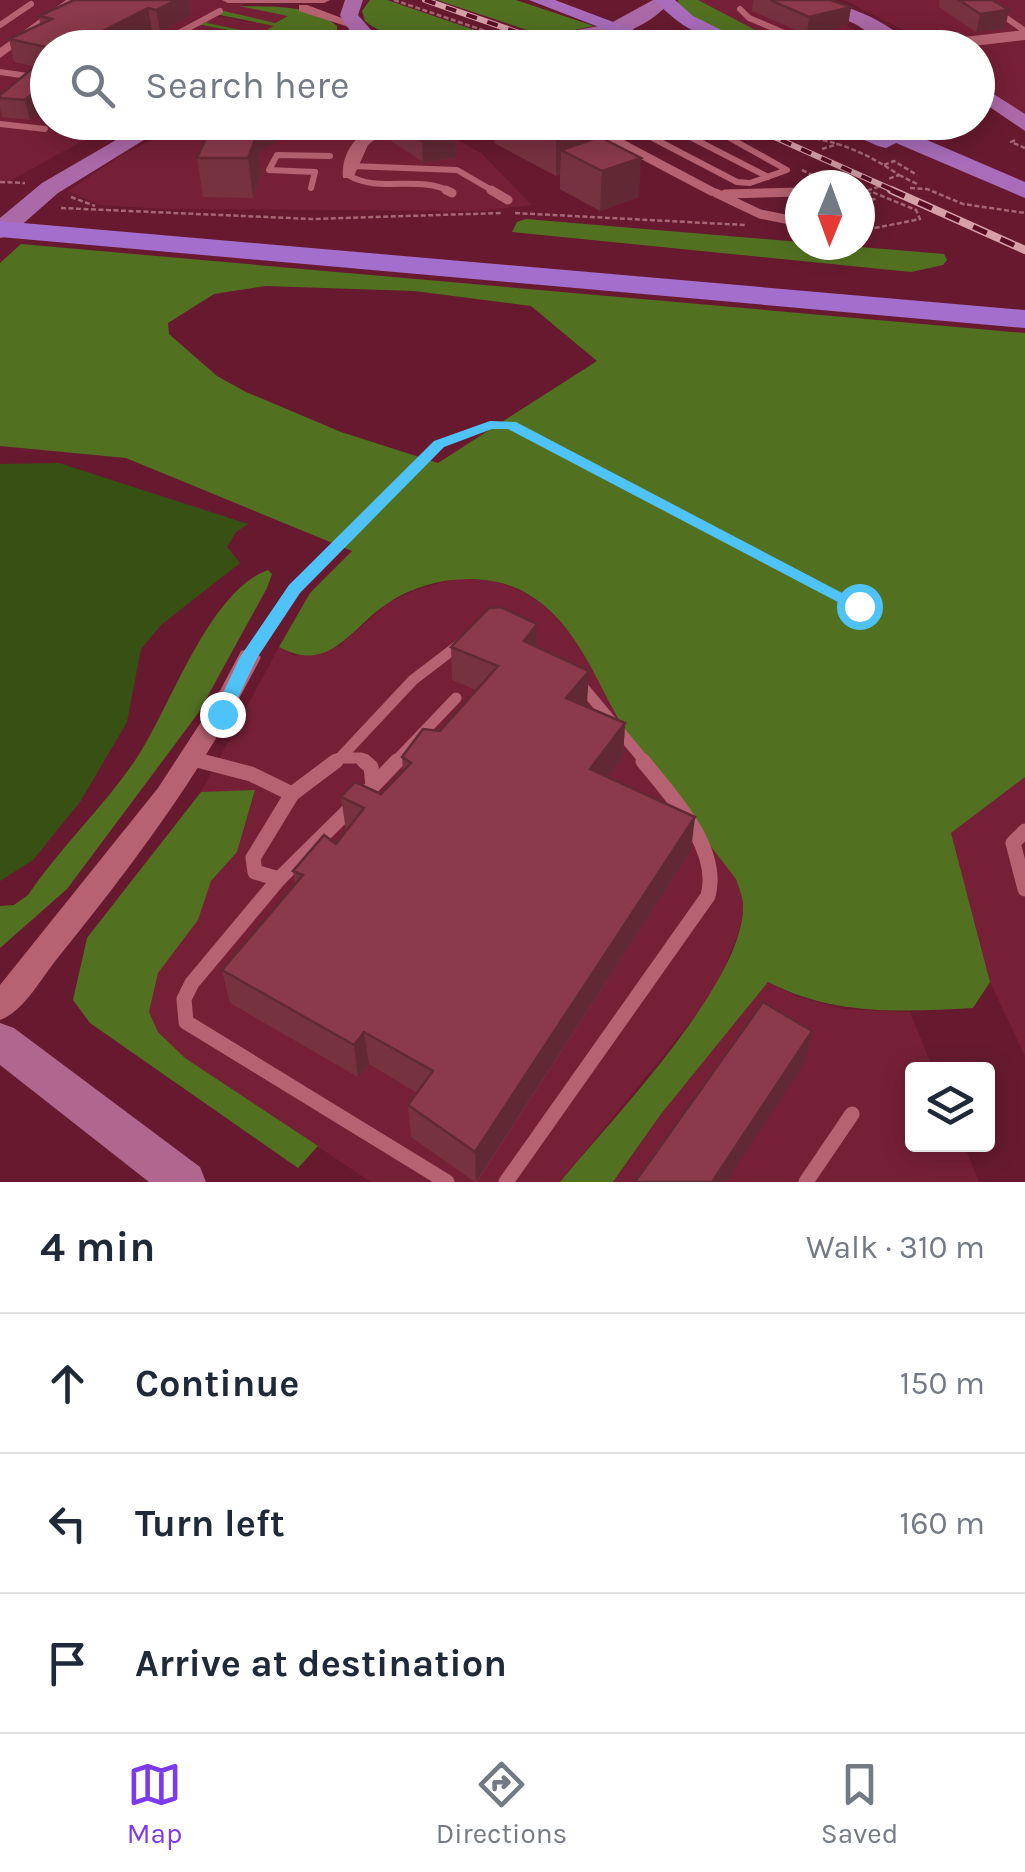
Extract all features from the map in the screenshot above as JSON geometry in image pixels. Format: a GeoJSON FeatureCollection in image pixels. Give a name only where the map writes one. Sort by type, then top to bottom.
{"type":"FeatureCollection","features":[{"type":"Feature","properties":{"kind":"highway"},"geometry":{"type":"LineString","coordinates":[[538,0],[622,30]]}},
{"type":"Feature","properties":{"kind":"highway"},"geometry":{"type":"LineString","coordinates":[[563,0],[646,30]]}},
{"type":"Feature","properties":{"kind":"highway"},"geometry":{"type":"LineString","coordinates":[[664,0],[676,14],[710,30]]}},
{"type":"Feature","properties":{"kind":"highway"},"geometry":{"type":"LineString","coordinates":[[861,140],[996,178]]}},
{"type":"Feature","properties":{"kind":"highway"},"geometry":{"type":"LineString","coordinates":[[908,140],[1025,191]]}},
{"type":"Feature","properties":{"kind":"highway"},"geometry":{"type":"LineString","coordinates":[[933,140],[1025,179]]}},
{"type":"Feature","properties":{"kind":"highway"},"geometry":{"type":"LineString","coordinates":[[950,140],[976,158]]}},
{"type":"Feature","properties":{"kind":"highway"},"geometry":{"type":"LineString","coordinates":[[22,197],[1025,302]]}},
{"type":"Feature","properties":{"kind":"highway"},"geometry":{"type":"LineString","coordinates":[[0,230],[1025,319]]}},
{"type":"Feature","properties":{"kind":"main road"},"geometry":{"type":"LineString","coordinates":[[351,30],[349,7],[354,0]]}},
{"type":"Feature","properties":{"kind":"main road"},"geometry":{"type":"LineString","coordinates":[[605,30],[641,18],[664,0]]}},
{"type":"Feature","properties":{"kind":"main road"},"geometry":{"type":"LineString","coordinates":[[812,0],[878,30]]}},
{"type":"Feature","properties":{"kind":"main road"},"geometry":{"type":"LineString","coordinates":[[832,0],[896,30]]}},
{"type":"Feature","properties":{"kind":"main road"},"geometry":{"type":"LineString","coordinates":[[353,26],[359,30]]}},
{"type":"Feature","properties":{"kind":"main road"},"geometry":{"type":"LineString","coordinates":[[995,102],[1025,124]]}},
{"type":"Feature","properties":{"kind":"main road"},"geometry":{"type":"LineString","coordinates":[[995,116],[1025,135]]}},
{"type":"Feature","properties":{"kind":"main road"},"geometry":{"type":"LineString","coordinates":[[0,230],[22,197],[95,140]]}},
{"type":"Feature","properties":{"kind":"main road"},"geometry":{"type":"LineString","coordinates":[[22,197],[130,140]]}},
{"type":"Feature","properties":{"kind":"main road"},"geometry":{"type":"LineString","coordinates":[[0,1040],[167,1177]]}},
{"type":"Feature","properties":{"kind":"street"},"geometry":{"type":"LineString","coordinates":[[31,30],[73,0]]}},
{"type":"Feature","properties":{"kind":"street"},"geometry":{"type":"LineString","coordinates":[[224,6],[324,0]]}},
{"type":"Feature","properties":{"kind":"street"},"geometry":{"type":"LineString","coordinates":[[260,2],[322,12],[353,26]]}},
{"type":"Feature","properties":{"kind":"street"},"geometry":{"type":"LineString","coordinates":[[0,54],[30,31]]}},
{"type":"Feature","properties":{"kind":"street"},"geometry":{"type":"LineString","coordinates":[[0,33],[24,35]]}},
{"type":"Feature","properties":{"kind":"street"},"geometry":{"type":"LineString","coordinates":[[995,37],[1025,33]]}},
{"type":"Feature","properties":{"kind":"street"},"geometry":{"type":"LineString","coordinates":[[330,156],[350,166],[363,140]]}},
{"type":"Feature","properties":{"kind":"street"},"geometry":{"type":"LineString","coordinates":[[613,140],[716,192]]}},
{"type":"Feature","properties":{"kind":"street"},"geometry":{"type":"LineString","coordinates":[[0,1007],[92,894],[222,714],[249,657]]}},
{"type":"Feature","properties":{"kind":"lane"},"geometry":{"type":"LineString","coordinates":[[981,0],[1025,33]]}},
{"type":"Feature","properties":{"kind":"lane"},"geometry":{"type":"LineString","coordinates":[[0,24],[31,4]]}},
{"type":"Feature","properties":{"kind":"lane"},"geometry":{"type":"LineString","coordinates":[[182,30],[224,6]]}},
{"type":"Feature","properties":{"kind":"lane"},"geometry":{"type":"LineString","coordinates":[[740,9],[772,30]]}},
{"type":"Feature","properties":{"kind":"lane"},"geometry":{"type":"LineString","coordinates":[[0,72],[30,76]]}},
{"type":"Feature","properties":{"kind":"lane"},"geometry":{"type":"LineString","coordinates":[[0,124],[30,127]]}},
{"type":"Feature","properties":{"kind":"lane"},"geometry":{"type":"LineString","coordinates":[[656,140],[737,182],[787,170],[735,140]]}},
{"type":"Feature","properties":{"kind":"lane"},"geometry":{"type":"LineString","coordinates":[[696,140],[768,177]]}},
{"type":"Feature","properties":{"kind":"lane"},"geometry":{"type":"LineString","coordinates":[[310,188],[315,172],[269,170],[272,158],[330,156]]}},
{"type":"Feature","properties":{"kind":"lane"},"geometry":{"type":"LineString","coordinates":[[350,166],[361,182],[433,184],[452,194]]}},
{"type":"Feature","properties":{"kind":"lane"},"geometry":{"type":"LineString","coordinates":[[350,166],[457,170],[508,200]]}},
{"type":"Feature","properties":{"kind":"lane"},"geometry":{"type":"LineString","coordinates":[[716,192],[753,196],[785,193]]}},
{"type":"Feature","properties":{"kind":"lane"},"geometry":{"type":"LineString","coordinates":[[716,192],[760,214],[785,219]]}},
{"type":"Feature","properties":{"kind":"lane"},"geometry":{"type":"LineString","coordinates":[[279,879],[255,872],[253,858],[292,794],[340,758],[438,658],[481,634]]}},
{"type":"Feature","properties":{"kind":"lane"},"geometry":{"type":"LineString","coordinates":[[506,1182],[706,901],[713,883],[693,829],[570,670]]}},
{"type":"Feature","properties":{"kind":"lane"},"geometry":{"type":"LineString","coordinates":[[447,1182],[186,1022],[184,998],[192,983],[279,879],[456,698]]}},
{"type":"Feature","properties":{"kind":"lane"},"geometry":{"type":"LineString","coordinates":[[190,758],[251,774],[292,794]]}},
{"type":"Feature","properties":{"kind":"lane"},"geometry":{"type":"LineString","coordinates":[[340,758],[361,758],[371,767],[373,786]]}},
{"type":"Feature","properties":{"kind":"lane"},"geometry":{"type":"LineString","coordinates":[[1025,830],[1013,842],[1013,855],[1025,889]]}},
{"type":"Feature","properties":{"kind":"lane"},"geometry":{"type":"LineString","coordinates":[[806,1182],[852,1114]]}},
{"type":"Feature","properties":{"kind":"path"},"geometry":{"type":"LineString","coordinates":[[394,0],[474,30]]}},
{"type":"Feature","properties":{"kind":"path"},"geometry":{"type":"LineString","coordinates":[[822,149],[830,140]]}},
{"type":"Feature","properties":{"kind":"path"},"geometry":{"type":"LineString","coordinates":[[846,140],[899,177],[954,202],[1012,207],[1025,213]]}},
{"type":"Feature","properties":{"kind":"path"},"geometry":{"type":"LineString","coordinates":[[884,165],[894,161],[917,175]]}},
{"type":"Feature","properties":{"kind":"path"},"geometry":{"type":"LineString","coordinates":[[802,164],[796,167],[802,170]]}},
{"type":"Feature","properties":{"kind":"path"},"geometry":{"type":"LineString","coordinates":[[888,178],[899,177]]}},
{"type":"Feature","properties":{"kind":"path"},"geometry":{"type":"LineString","coordinates":[[910,188],[919,186]]}},
{"type":"Feature","properties":{"kind":"path"},"geometry":{"type":"LineString","coordinates":[[875,193],[916,210],[920,218],[875,228]]}},
{"type":"Feature","properties":{"kind":"path"},"geometry":{"type":"LineString","coordinates":[[22,197],[99,208]]}},
{"type":"Feature","properties":{"kind":"path"},"geometry":{"type":"LineString","coordinates":[[22,197],[99,208],[312,219],[517,212],[748,225]]}},
{"type":"Feature","properties":{"kind":"path"},"geometry":{"type":"LineString","coordinates":[[673,220],[678,211]]}},
{"type":"Feature","properties":{"kind":"path"},"geometry":{"type":"LineString","coordinates":[[249,657],[295,589],[439,444],[490,425],[511,425],[859,606]]}},
{"type":"Feature","properties":{"kind":"shaded area"},"geometry":{"type":"Polygon","coordinates":[[[0,0],[250,0],[241,6],[290,15],[275,23],[223,14],[225,11],[214,16],[275,26],[268,30],[240,30],[205,23],[197,27],[228,30],[30,30],[30,140],[84,140],[0,183],[0,0]]]}},
{"type":"Feature","properties":{"kind":"shaded area"},"geometry":{"type":"Polygon","coordinates":[[[698,0],[772,0],[817,11],[854,30],[755,30],[698,0]]]}},
{"type":"Feature","properties":{"kind":"shaded area"},"geometry":{"type":"Polygon","coordinates":[[[844,0],[1025,0],[1025,117],[995,93],[995,30],[903,30],[844,0]]]}},
{"type":"Feature","properties":{"kind":"shaded area"},"geometry":{"type":"Polygon","coordinates":[[[152,140],[458,140],[481,153],[532,205],[479,211],[165,209],[100,205],[68,191],[152,140]]]}},
{"type":"Feature","properties":{"kind":"shaded area"},"geometry":{"type":"Polygon","coordinates":[[[459,578],[495,581],[524,592],[546,607],[574,636],[630,738],[736,879],[744,905],[740,929],[718,983],[560,1182],[371,1182],[185,1058],[158,1032],[149,1012],[158,973],[198,920],[211,881],[237,852],[255,791],[201,792],[279,647],[295,656],[339,646],[388,603],[415,590],[459,578]]]}},
{"type":"Feature","properties":{"kind":"shaded area"},"geometry":{"type":"Polygon","coordinates":[[[1025,777],[1025,1056],[990,982],[951,833],[1025,777]]]}},
{"type":"Feature","properties":{"kind":"shaded area"},"geometry":{"type":"Polygon","coordinates":[[[768,982],[798,997],[844,1009],[910,1012],[930,1062],[905,1062],[905,1152],[967,1152],[979,1182],[614,1182],[661,1114],[768,982]]]}},
{"type":"Feature","properties":{"kind":"green space"},"geometry":{"type":"Polygon","coordinates":[[[370,0],[387,0],[475,30],[378,30],[365,21],[362,11],[370,0]]]}},
{"type":"Feature","properties":{"kind":"green space"},"geometry":{"type":"Polygon","coordinates":[[[437,0],[516,0],[594,26],[527,30],[437,0]]]}},
{"type":"Feature","properties":{"kind":"green space"},"geometry":{"type":"Polygon","coordinates":[[[678,0],[698,0],[755,30],[721,30],[679,12],[678,0]]]}},
{"type":"Feature","properties":{"kind":"green space"},"geometry":{"type":"Polygon","coordinates":[[[239,6],[291,8],[316,14],[337,26],[337,30],[267,30],[274,26],[220,15],[212,17],[224,11],[275,23],[288,16],[239,6]]]}},
{"type":"Feature","properties":{"kind":"green space"},"geometry":{"type":"Polygon","coordinates":[[[207,23],[241,30],[194,27],[207,23]]]}},
{"type":"Feature","properties":{"kind":"green space"},"geometry":{"type":"Polygon","coordinates":[[[526,219],[785,241],[785,259],[512,232],[517,222],[526,219]]]}},
{"type":"Feature","properties":{"kind":"green space"},"geometry":{"type":"Polygon","coordinates":[[[21,244],[1025,333],[1025,777],[951,833],[990,982],[973,1008],[894,1010],[843,1006],[768,982],[661,1114],[613,1182],[560,1182],[669,1052],[721,976],[737,940],[743,909],[736,879],[643,757],[561,622],[526,593],[493,581],[438,582],[388,603],[326,652],[297,654],[279,647],[310,593],[352,551],[126,458],[0,446],[0,263],[21,244]],[[266,286],[214,294],[168,323],[169,334],[217,376],[246,392],[341,432],[438,463],[597,361],[531,306],[414,291],[266,286]]]}},
{"type":"Feature","properties":{"kind":"green space"},"geometry":{"type":"Polygon","coordinates":[[[875,248],[944,254],[947,260],[943,265],[911,272],[791,260],[875,260],[875,248]]]}},
{"type":"Feature","properties":{"kind":"green space"},"geometry":{"type":"Polygon","coordinates":[[[59,463],[248,524],[236,532],[227,547],[240,563],[161,625],[141,649],[127,722],[80,802],[33,860],[0,881],[0,464],[59,463]]]}},
{"type":"Feature","properties":{"kind":"green space"},"geometry":{"type":"Polygon","coordinates":[[[268,570],[272,574],[267,588],[199,712],[67,889],[0,948],[0,906],[14,905],[28,895],[112,792],[151,735],[210,625],[247,582],[268,570]]]}},
{"type":"Feature","properties":{"kind":"green space"},"geometry":{"type":"Polygon","coordinates":[[[255,790],[237,852],[211,881],[198,920],[158,973],[149,1012],[158,1032],[185,1058],[318,1146],[298,1168],[90,1023],[73,1000],[87,938],[201,792],[255,790]]]}},
{"type":"Feature","properties":{"kind":"building"},"geometry":{"type":"Polygon","coordinates":[[[74,0],[176,0],[156,10],[148,8],[105,30],[30,30],[30,44],[9,39],[52,19],[39,16],[74,0]]]}},
{"type":"Feature","properties":{"kind":"building"},"geometry":{"type":"Polygon","coordinates":[[[770,0],[830,0],[851,7],[809,17],[770,0]]]}},
{"type":"Feature","properties":{"kind":"building"},"geometry":{"type":"Polygon","coordinates":[[[959,0],[992,0],[1009,10],[980,14],[959,0]]]}},
{"type":"Feature","properties":{"kind":"building"},"geometry":{"type":"Polygon","coordinates":[[[30,70],[30,96],[25,100],[0,95],[30,70]]]}},
{"type":"Feature","properties":{"kind":"building"},"geometry":{"type":"Polygon","coordinates":[[[205,140],[255,140],[248,158],[197,158],[205,140]]]}},
{"type":"Feature","properties":{"kind":"building"},"geometry":{"type":"Polygon","coordinates":[[[591,140],[606,140],[641,158],[602,171],[561,150],[591,140]]]}},
{"type":"Feature","properties":{"kind":"building"},"geometry":{"type":"Polygon","coordinates":[[[501,607],[537,624],[524,641],[589,671],[566,698],[625,723],[590,769],[695,817],[475,1152],[408,1105],[433,1071],[364,1032],[354,1045],[222,970],[303,875],[293,871],[324,835],[336,844],[364,808],[341,797],[355,782],[381,794],[411,763],[402,757],[423,729],[440,731],[498,666],[451,647],[489,608],[501,607]]]}},
{"type":"Feature","properties":{"kind":"building"},"geometry":{"type":"Polygon","coordinates":[[[763,1002],[812,1031],[712,1182],[635,1182],[763,1002]]]}},
{"type":"Feature","properties":{"kind":"railway"},"geometry":{"type":"LineString","coordinates":[[425,0],[511,30]]}},
{"type":"Feature","properties":{"kind":"railway"},"geometry":{"type":"LineString","coordinates":[[781,140],[897,192]]}},
{"type":"Feature","properties":{"kind":"railway"},"geometry":{"type":"LineString","coordinates":[[891,190],[1025,250]]}},
{"type":"Feature","properties":{"kind":"route"},"geometry":{"type":"LineString","coordinates":[[222,714],[249,657],[295,589],[439,444],[490,425],[511,425],[859,606]]}}]}
